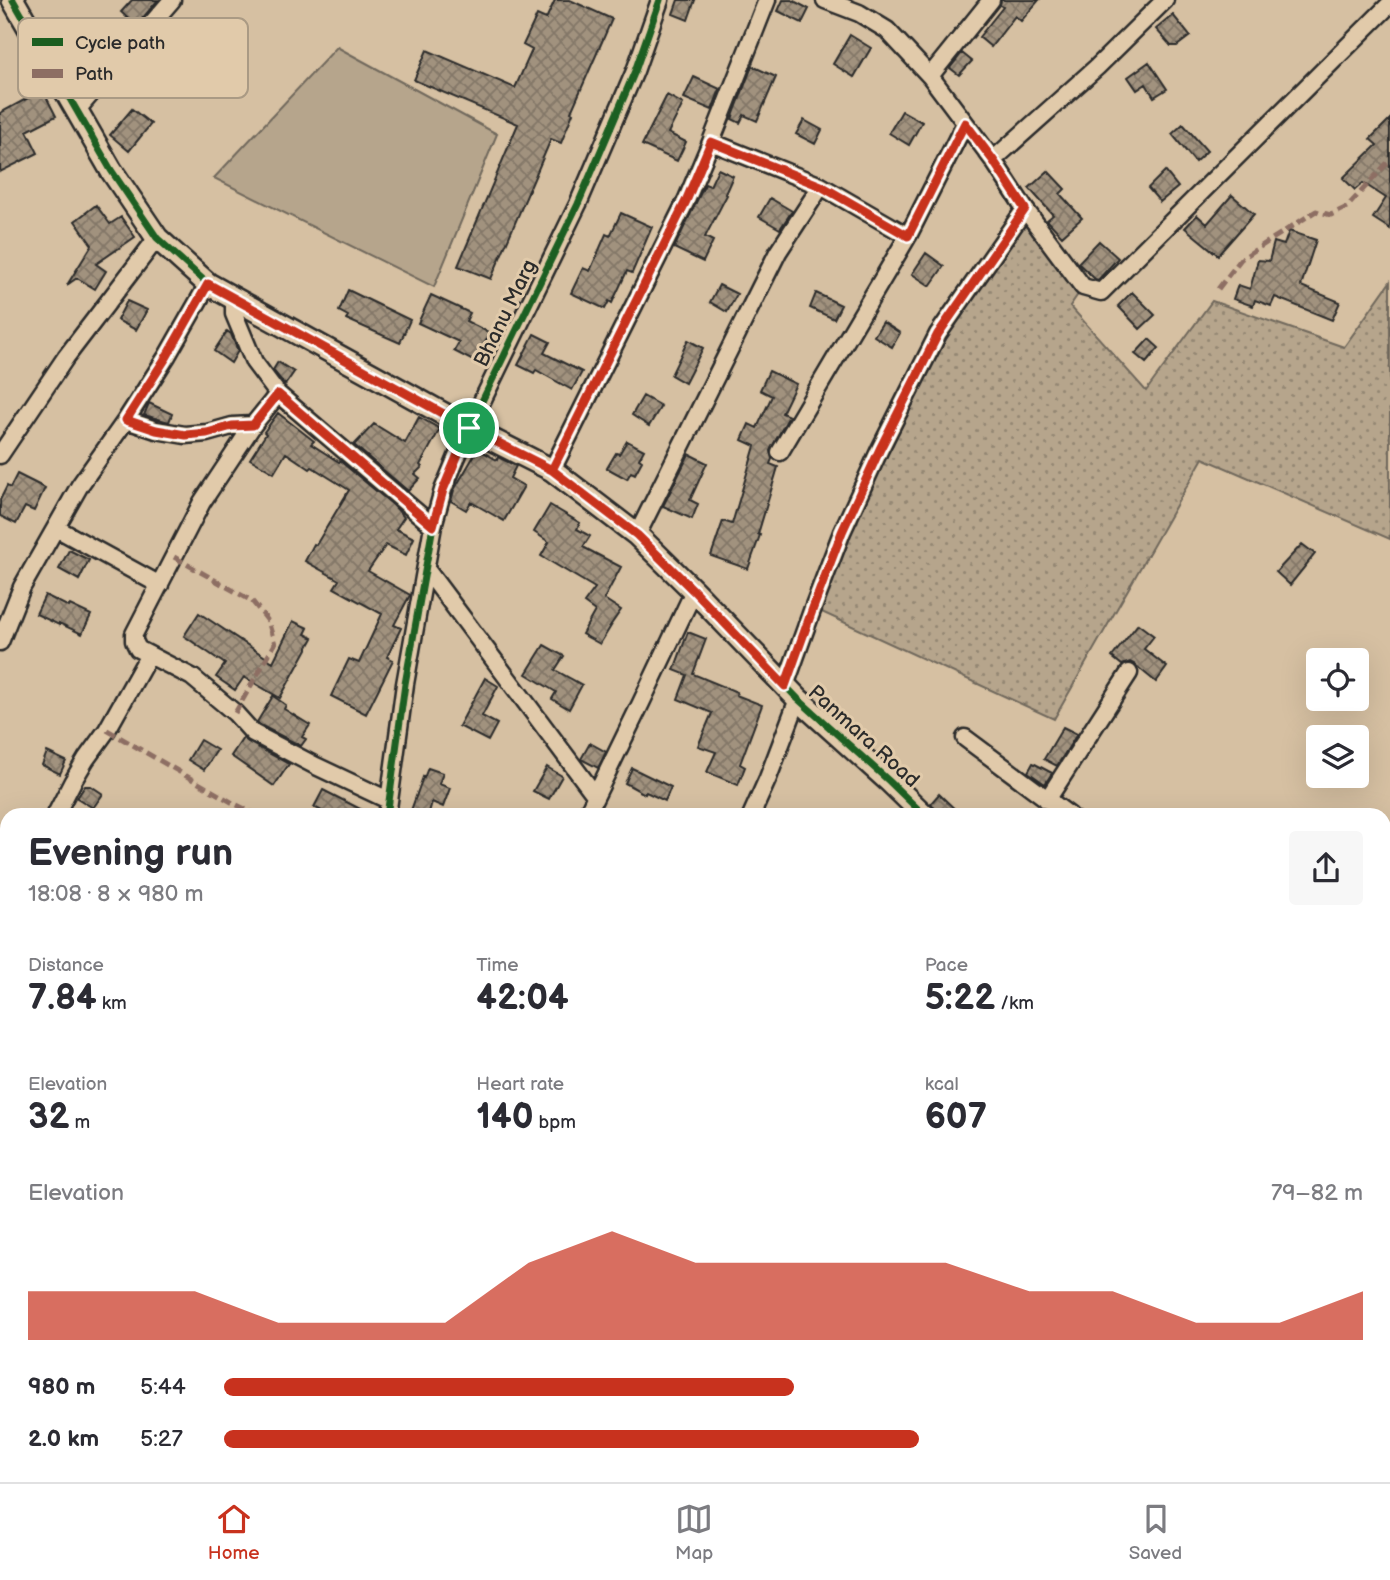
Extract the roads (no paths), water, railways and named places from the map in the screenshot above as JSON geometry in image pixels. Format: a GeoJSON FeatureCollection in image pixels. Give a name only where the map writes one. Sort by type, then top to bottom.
{"type":"FeatureCollection","features":[{"type":"Feature","properties":{"kind":"street","name":"Panmara Road"},"geometry":{"type":"LineString","coordinates":[[13,0],[24,18]]}},
{"type":"Feature","properties":{"kind":"street"},"geometry":{"type":"LineString","coordinates":[[156,18],[172,0]]}},
{"type":"Feature","properties":{"kind":"street","name":"Bhanu Marg"},"geometry":{"type":"LineString","coordinates":[[387,808],[405,684],[433,526],[443,490],[469,428],[578,204],[635,71],[660,0]]}},
{"type":"Feature","properties":{"kind":"street"},"geometry":{"type":"LineString","coordinates":[[552,470],[669,236],[711,142],[767,0]]}},
{"type":"Feature","properties":{"kind":"street"},"geometry":{"type":"LineString","coordinates":[[825,0],[859,13],[887,30],[930,76],[1083,287],[1101,292],[1390,4]]}},
{"type":"Feature","properties":{"kind":"street"},"geometry":{"type":"LineString","coordinates":[[930,76],[991,0]]}},
{"type":"Feature","properties":{"kind":"street"},"geometry":{"type":"LineString","coordinates":[[993,160],[1097,67],[1165,0]]}},
{"type":"Feature","properties":{"kind":"street","name":"Panmara Road"},"geometry":{"type":"LineString","coordinates":[[69,98],[111,170],[157,238],[208,284],[469,428],[552,470],[637,535],[792,693],[917,808]]}},
{"type":"Feature","properties":{"kind":"street"},"geometry":{"type":"LineString","coordinates":[[76,111],[87,98]]}},
{"type":"Feature","properties":{"kind":"street"},"geometry":{"type":"LineString","coordinates":[[780,452],[908,236],[965,123]]}},
{"type":"Feature","properties":{"kind":"street"},"geometry":{"type":"LineString","coordinates":[[711,142],[821,186],[908,236]]}},
{"type":"Feature","properties":{"kind":"street"},"geometry":{"type":"LineString","coordinates":[[637,535],[778,252],[821,186]]}},
{"type":"Feature","properties":{"kind":"street"},"geometry":{"type":"LineString","coordinates":[[755,808],[768,778],[813,608],[842,532],[938,334],[1025,209]]}},
{"type":"Feature","properties":{"kind":"street"},"geometry":{"type":"LineString","coordinates":[[1,453],[66,357],[157,238]]}},
{"type":"Feature","properties":{"kind":"street"},"geometry":{"type":"LineString","coordinates":[[0,642],[22,587],[80,485],[167,356],[208,284]]}},
{"type":"Feature","properties":{"kind":"street"},"geometry":{"type":"LineString","coordinates":[[234,298],[234,314],[254,362],[278,394],[433,526]]}},
{"type":"Feature","properties":{"kind":"street"},"geometry":{"type":"LineString","coordinates":[[278,394],[253,425],[202,502],[134,634],[134,641],[138,649],[192,677],[235,713],[253,733],[387,808]]}},
{"type":"Feature","properties":{"kind":"street"},"geometry":{"type":"LineString","coordinates":[[126,420],[156,430],[186,435],[232,426],[253,425]]}},
{"type":"Feature","properties":{"kind":"street"},"geometry":{"type":"LineString","coordinates":[[56,528],[160,584]]}},
{"type":"Feature","properties":{"kind":"street"},"geometry":{"type":"LineString","coordinates":[[426,569],[595,795]]}},
{"type":"Feature","properties":{"kind":"street"},"geometry":{"type":"LineString","coordinates":[[589,808],[694,591]]}},
{"type":"Feature","properties":{"kind":"street"},"geometry":{"type":"LineString","coordinates":[[63,808],[73,781],[107,730],[149,655]]}},
{"type":"Feature","properties":{"kind":"street"},"geometry":{"type":"LineString","coordinates":[[1047,800],[1129,673]]}},
{"type":"Feature","properties":{"kind":"street"},"geometry":{"type":"LineString","coordinates":[[965,738],[1058,808]]}}]}
